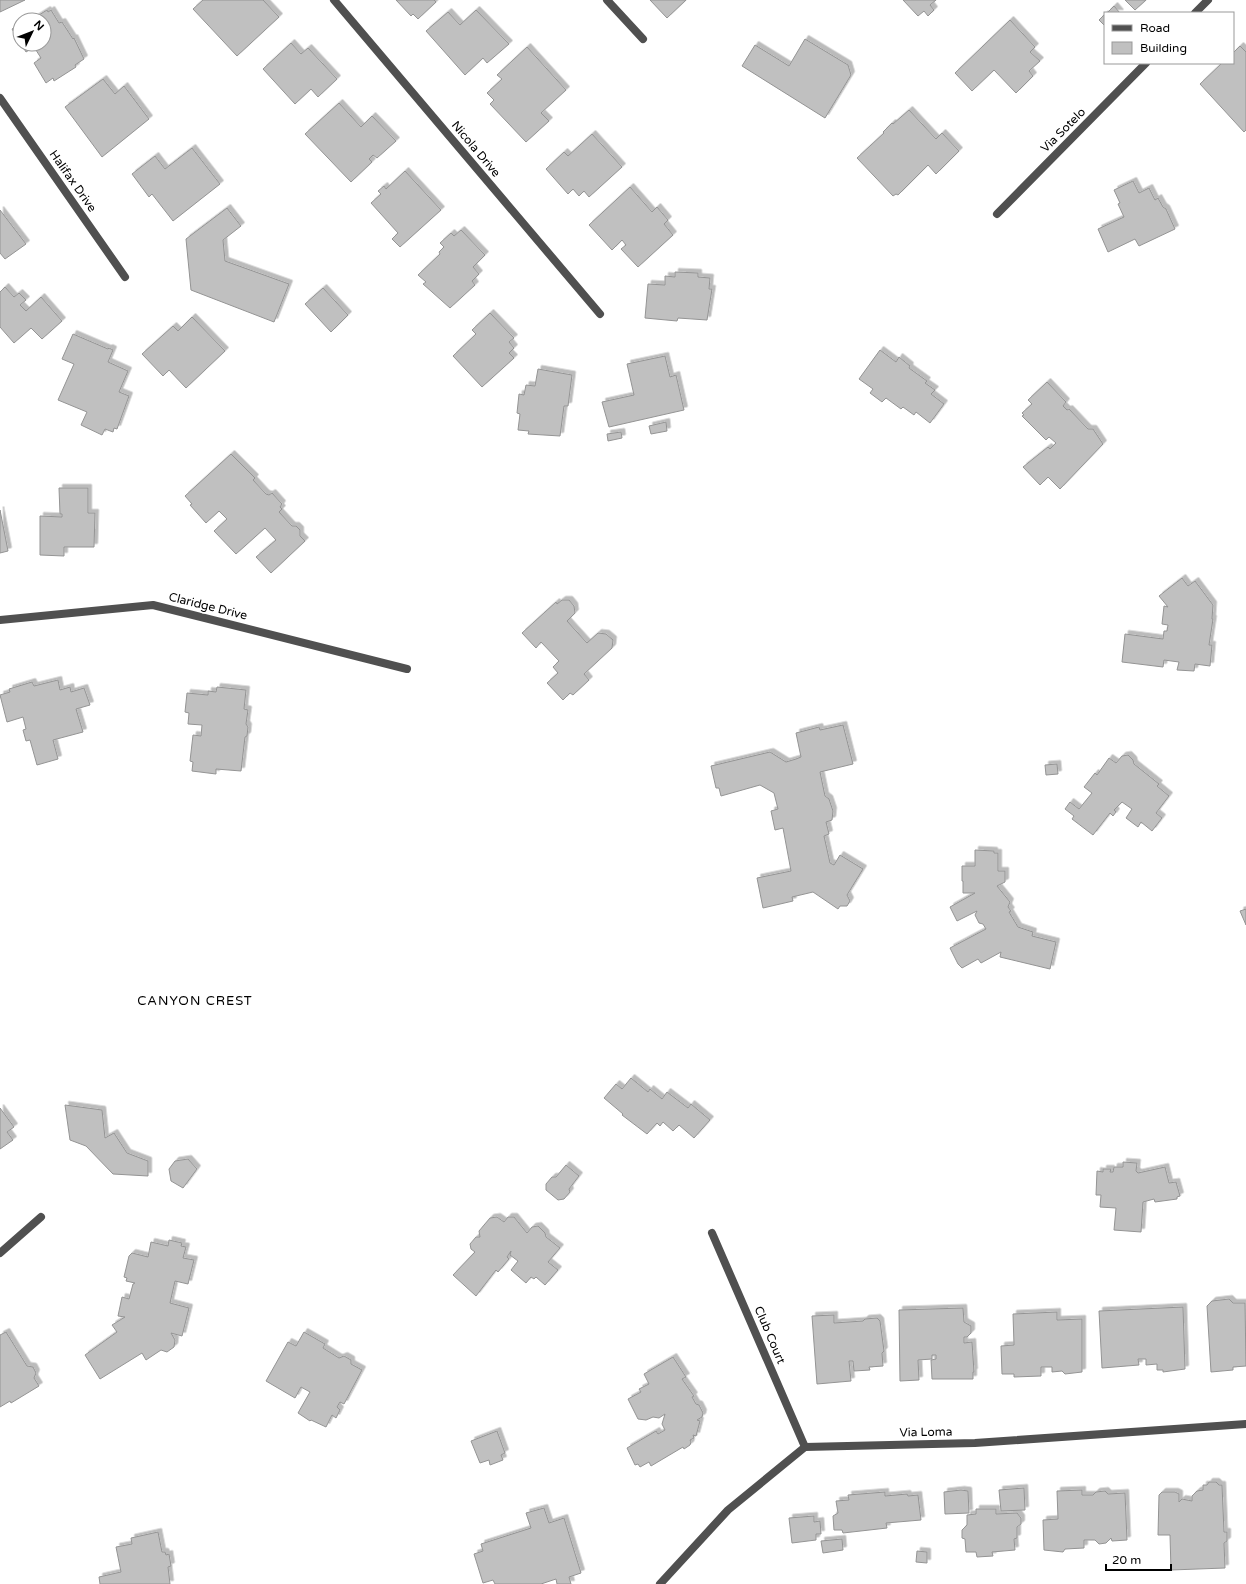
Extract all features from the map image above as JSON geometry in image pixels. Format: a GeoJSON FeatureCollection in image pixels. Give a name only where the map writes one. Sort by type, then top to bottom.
{"type":"FeatureCollection","features":[{"type":"Feature","properties":{"kind":"street","name":"Nicola Drive"},"geometry":{"type":"LineString","coordinates":[[334,0],[600,314]]}},
{"type":"Feature","properties":{"kind":"street"},"geometry":{"type":"LineString","coordinates":[[607,0],[643,40]]}},
{"type":"Feature","properties":{"kind":"street"},"geometry":{"type":"LineString","coordinates":[[1196,12],[1208,0]]}},
{"type":"Feature","properties":{"kind":"street","name":"Via Sotelo"},"geometry":{"type":"LineString","coordinates":[[997,214],[1145,64]]}},
{"type":"Feature","properties":{"kind":"street","name":"Halifax Drive"},"geometry":{"type":"LineString","coordinates":[[0,98],[125,277]]}},
{"type":"Feature","properties":{"kind":"street","name":"Claridge Drive"},"geometry":{"type":"LineString","coordinates":[[0,620],[154,605],[407,669]]}},
{"type":"Feature","properties":{"kind":"street"},"geometry":{"type":"LineString","coordinates":[[0,1253],[40,1217]]}},
{"type":"Feature","properties":{"kind":"street","name":"Club Court"},"geometry":{"type":"LineString","coordinates":[[712,1233],[805,1447]]}},
{"type":"Feature","properties":{"kind":"street","name":"Via Loma"},"geometry":{"type":"LineString","coordinates":[[805,1447],[975,1443],[1246,1424]]}},
{"type":"Feature","properties":{"kind":"street"},"geometry":{"type":"LineString","coordinates":[[660,1584],[728,1510],[805,1447]]}},
{"type":"Feature","properties":{"kind":"building"},"geometry":{"type":"Polygon","coordinates":[[[0,0],[25,0],[0,12],[0,0]]]}},
{"type":"Feature","properties":{"kind":"building"},"geometry":{"type":"Polygon","coordinates":[[[203,0],[263,0],[279,17],[237,56],[193,9],[203,0]]]}},
{"type":"Feature","properties":{"kind":"building"},"geometry":{"type":"Polygon","coordinates":[[[396,0],[434,0],[436,2],[418,19],[413,14],[411,16],[396,0]]]}},
{"type":"Feature","properties":{"kind":"building"},"geometry":{"type":"Polygon","coordinates":[[[650,0],[686,0],[667,18],[650,0]]]}},
{"type":"Feature","properties":{"kind":"building"},"geometry":{"type":"Polygon","coordinates":[[[903,0],[936,0],[930,5],[934,10],[928,16],[924,11],[918,16],[903,0]]]}},
{"type":"Feature","properties":{"kind":"building"},"geometry":{"type":"Polygon","coordinates":[[[1125,0],[1146,0],[1135,10],[1125,0]]]}},
{"type":"Feature","properties":{"kind":"building"},"geometry":{"type":"Polygon","coordinates":[[[1114,6],[1119,12],[1108,12],[1114,6]]]}},
{"type":"Feature","properties":{"kind":"building"},"geometry":{"type":"Polygon","coordinates":[[[51,10],[59,23],[62,22],[73,39],[74,38],[84,59],[75,65],[76,67],[54,81],[53,78],[46,83],[34,63],[41,58],[37,52],[52,52],[52,12],[48,12],[51,10]]]}},
{"type":"Feature","properties":{"kind":"building"},"geometry":{"type":"Polygon","coordinates":[[[476,10],[509,44],[487,63],[483,58],[465,75],[426,31],[448,12],[460,25],[476,10]]]}},
{"type":"Feature","properties":{"kind":"building"},"geometry":{"type":"Polygon","coordinates":[[[1104,15],[1104,25],[1099,20],[1104,15]]]}},
{"type":"Feature","properties":{"kind":"building"},"geometry":{"type":"Polygon","coordinates":[[[1010,20],[1035,47],[1030,52],[1040,61],[1029,71],[1033,76],[1016,93],[994,70],[972,91],[955,73],[1010,20]]]}},
{"type":"Feature","properties":{"kind":"building"},"geometry":{"type":"Polygon","coordinates":[[[805,39],[848,65],[851,75],[825,118],[742,66],[755,45],[789,66],[805,39]]]}},
{"type":"Feature","properties":{"kind":"building"},"geometry":{"type":"Polygon","coordinates":[[[291,43],[301,54],[308,48],[337,79],[318,97],[311,89],[295,104],[263,69],[291,43]]]}},
{"type":"Feature","properties":{"kind":"building"},"geometry":{"type":"Polygon","coordinates":[[[1240,46],[1246,52],[1246,130],[1244,132],[1200,84],[1221,64],[1234,64],[1234,52],[1240,46]]]}},
{"type":"Feature","properties":{"kind":"building"},"geometry":{"type":"Polygon","coordinates":[[[527,47],[566,90],[541,113],[549,121],[526,142],[490,104],[494,100],[487,93],[502,79],[497,75],[527,47]]]}},
{"type":"Feature","properties":{"kind":"building"},"geometry":{"type":"Polygon","coordinates":[[[103,79],[115,94],[124,86],[149,119],[102,157],[65,107],[103,79]]]}},
{"type":"Feature","properties":{"kind":"building"},"geometry":{"type":"Polygon","coordinates":[[[339,103],[361,127],[372,116],[396,141],[377,158],[373,155],[369,159],[372,162],[351,182],[305,134],[339,103]]]}},
{"type":"Feature","properties":{"kind":"building"},"geometry":{"type":"Polygon","coordinates":[[[909,110],[936,139],[942,133],[959,151],[936,174],[928,165],[898,195],[896,194],[893,196],[857,158],[884,133],[883,132],[892,123],[893,124],[909,110]]]}},
{"type":"Feature","properties":{"kind":"building"},"geometry":{"type":"Polygon","coordinates":[[[592,134],[622,167],[589,197],[584,191],[579,196],[573,189],[568,194],[546,169],[564,152],[568,156],[592,134]]]}},
{"type":"Feature","properties":{"kind":"building"},"geometry":{"type":"Polygon","coordinates":[[[192,148],[220,184],[173,221],[152,194],[149,197],[132,174],[155,156],[165,169],[192,148]]]}},
{"type":"Feature","properties":{"kind":"building"},"geometry":{"type":"Polygon","coordinates":[[[405,171],[441,210],[400,247],[392,239],[398,233],[371,203],[381,194],[378,191],[384,186],[386,189],[405,171]]]}},
{"type":"Feature","properties":{"kind":"building"},"geometry":{"type":"Polygon","coordinates":[[[1133,181],[1139,193],[1149,188],[1155,200],[1158,198],[1163,207],[1166,209],[1175,229],[1139,246],[1135,239],[1108,252],[1098,229],[1124,217],[1114,190],[1133,181]]]}},
{"type":"Feature","properties":{"kind":"building"},"geometry":{"type":"Polygon","coordinates":[[[630,187],[652,212],[657,207],[668,220],[664,224],[673,235],[638,267],[621,249],[626,245],[622,240],[612,250],[589,225],[630,187]]]}},
{"type":"Feature","properties":{"kind":"building"},"geometry":{"type":"Polygon","coordinates":[[[227,208],[241,226],[223,240],[225,261],[289,284],[274,322],[191,290],[186,239],[227,208]]]}},
{"type":"Feature","properties":{"kind":"building"},"geometry":{"type":"Polygon","coordinates":[[[0,210],[26,244],[5,259],[0,253],[0,210]]]}},
{"type":"Feature","properties":{"kind":"building"},"geometry":{"type":"Polygon","coordinates":[[[461,230],[485,255],[473,267],[479,274],[472,281],[475,285],[450,308],[423,284],[426,282],[418,275],[440,254],[439,252],[444,247],[440,243],[451,233],[454,236],[461,230]]]}},
{"type":"Feature","properties":{"kind":"building"},"geometry":{"type":"Polygon","coordinates":[[[675,272],[698,273],[698,277],[710,278],[709,289],[712,289],[707,320],[678,318],[677,321],[645,318],[648,284],[665,285],[665,276],[675,277],[675,272]]]}},
{"type":"Feature","properties":{"kind":"building"},"geometry":{"type":"Polygon","coordinates":[[[5,287],[14,297],[19,293],[26,300],[20,305],[26,311],[41,297],[62,321],[42,339],[31,328],[14,343],[0,327],[0,292],[5,287]]]}},
{"type":"Feature","properties":{"kind":"building"},"geometry":{"type":"Polygon","coordinates":[[[323,288],[348,315],[331,332],[305,304],[323,288]]]}},
{"type":"Feature","properties":{"kind":"building"},"geometry":{"type":"Polygon","coordinates":[[[490,313],[514,338],[509,342],[514,348],[509,353],[514,358],[482,387],[453,356],[476,334],[472,330],[490,313]]]}},
{"type":"Feature","properties":{"kind":"building"},"geometry":{"type":"Polygon","coordinates":[[[192,317],[225,351],[186,388],[169,370],[163,376],[142,354],[173,326],[178,331],[192,317]]]}},
{"type":"Feature","properties":{"kind":"building"},"geometry":{"type":"Polygon","coordinates":[[[73,334],[113,350],[108,362],[128,371],[119,392],[129,396],[117,429],[114,428],[113,432],[105,429],[102,435],[81,425],[87,412],[58,400],[74,364],[62,359],[73,334]]]}},
{"type":"Feature","properties":{"kind":"building"},"geometry":{"type":"Polygon","coordinates":[[[880,350],[896,362],[899,357],[910,366],[909,368],[927,381],[925,383],[935,390],[931,394],[944,404],[930,423],[916,412],[914,415],[903,407],[901,409],[886,398],[882,402],[870,393],[873,389],[859,379],[880,350]]]}},
{"type":"Feature","properties":{"kind":"building"},"geometry":{"type":"Polygon","coordinates":[[[665,356],[670,377],[676,375],[684,410],[609,427],[602,402],[634,395],[627,364],[665,356]]]}},
{"type":"Feature","properties":{"kind":"building"},"geometry":{"type":"Polygon","coordinates":[[[538,369],[572,375],[568,406],[564,406],[560,436],[528,434],[529,431],[518,430],[520,414],[517,413],[519,394],[524,395],[526,385],[535,386],[538,369]]]}},
{"type":"Feature","properties":{"kind":"building"},"geometry":{"type":"Polygon","coordinates":[[[1047,382],[1066,402],[1063,406],[1067,410],[1069,409],[1088,429],[1093,429],[1103,444],[1060,489],[1048,477],[1040,485],[1023,467],[1048,447],[1050,449],[1056,443],[1049,437],[1046,440],[1022,416],[1024,415],[1022,413],[1032,404],[1028,400],[1047,382]]]}},
{"type":"Feature","properties":{"kind":"building"},"geometry":{"type":"Polygon","coordinates":[[[666,422],[667,431],[651,434],[649,426],[666,422]]]}},
{"type":"Feature","properties":{"kind":"building"},"geometry":{"type":"Polygon","coordinates":[[[621,432],[622,438],[608,441],[607,434],[621,432]]]}},
{"type":"Feature","properties":{"kind":"building"},"geometry":{"type":"Polygon","coordinates":[[[231,454],[255,478],[253,480],[266,494],[269,495],[272,493],[282,504],[280,507],[282,509],[279,512],[292,526],[296,526],[300,530],[300,536],[305,541],[271,573],[256,557],[276,540],[265,528],[236,554],[214,531],[227,519],[219,511],[206,523],[190,505],[192,504],[185,496],[231,454]]]}},
{"type":"Feature","properties":{"kind":"building"},"geometry":{"type":"Polygon","coordinates":[[[59,488],[88,488],[88,513],[95,513],[94,547],[64,547],[64,556],[40,555],[40,516],[62,517],[62,514],[60,514],[59,488]]]}},
{"type":"Feature","properties":{"kind":"building"},"geometry":{"type":"Polygon","coordinates":[[[0,510],[8,551],[0,553],[0,510]]]}},
{"type":"Feature","properties":{"kind":"building"},"geometry":{"type":"Polygon","coordinates":[[[1182,578],[1188,586],[1195,581],[1213,605],[1213,619],[1209,645],[1212,645],[1210,666],[1195,664],[1194,671],[1177,670],[1179,662],[1164,660],[1163,667],[1122,662],[1125,634],[1163,639],[1164,631],[1167,631],[1168,625],[1162,624],[1164,606],[1168,607],[1159,596],[1182,578]]]}},
{"type":"Feature","properties":{"kind":"building"},"geometry":{"type":"Polygon","coordinates":[[[562,600],[569,600],[574,606],[575,613],[567,621],[587,643],[598,633],[606,634],[613,640],[612,648],[584,674],[589,680],[573,695],[570,693],[563,700],[547,683],[558,673],[553,667],[559,661],[541,642],[536,648],[522,633],[556,602],[557,604],[562,600]]]}},
{"type":"Feature","properties":{"kind":"building"},"geometry":{"type":"Polygon","coordinates":[[[58,680],[60,690],[70,687],[71,692],[84,688],[90,705],[76,709],[83,732],[53,740],[58,759],[37,765],[30,740],[26,741],[23,730],[26,729],[23,717],[7,722],[0,695],[10,692],[9,689],[32,682],[34,686],[58,680]]]}},
{"type":"Feature","properties":{"kind":"building"},"geometry":{"type":"Polygon","coordinates":[[[217,687],[246,690],[244,709],[248,710],[246,724],[248,727],[247,736],[245,737],[241,771],[216,769],[216,774],[192,771],[193,762],[190,761],[193,735],[201,736],[202,725],[188,724],[189,713],[185,712],[187,693],[208,695],[208,691],[216,692],[217,687]]]}},
{"type":"Feature","properties":{"kind":"building"},"geometry":{"type":"Polygon","coordinates":[[[843,725],[853,764],[820,772],[825,796],[829,799],[833,811],[832,820],[826,822],[829,834],[824,836],[830,863],[834,865],[840,855],[863,869],[847,895],[850,901],[847,906],[840,906],[838,909],[813,892],[792,897],[793,901],[763,908],[757,878],[791,871],[783,828],[775,830],[771,811],[778,809],[774,793],[760,785],[721,796],[719,788],[716,788],[711,766],[770,752],[786,762],[796,759],[801,757],[796,733],[819,727],[820,730],[843,725]]]}},
{"type":"Feature","properties":{"kind":"building"},"geometry":{"type":"Polygon","coordinates":[[[1128,755],[1133,760],[1134,764],[1159,784],[1157,786],[1169,796],[1156,813],[1162,818],[1152,831],[1141,822],[1138,827],[1126,818],[1132,809],[1122,802],[1114,810],[1116,812],[1113,816],[1110,813],[1093,835],[1072,819],[1074,816],[1065,809],[1070,802],[1079,809],[1092,793],[1084,787],[1095,773],[1097,775],[1109,758],[1116,763],[1122,756],[1128,755]]]}},
{"type":"Feature","properties":{"kind":"building"},"geometry":{"type":"Polygon","coordinates":[[[1057,764],[1058,774],[1046,775],[1045,765],[1057,764]]]}},
{"type":"Feature","properties":{"kind":"building"},"geometry":{"type":"Polygon","coordinates":[[[975,850],[994,851],[994,853],[998,853],[998,871],[1005,871],[1005,882],[997,886],[1010,902],[1008,907],[1011,911],[1009,912],[1018,927],[1033,932],[1032,936],[1056,942],[1050,969],[1000,957],[1001,952],[981,963],[978,959],[962,968],[958,964],[950,948],[986,929],[983,924],[979,923],[975,915],[977,911],[957,921],[950,907],[975,893],[963,893],[962,866],[975,866],[975,850]]]}},
{"type":"Feature","properties":{"kind":"building"},"geometry":{"type":"Polygon","coordinates":[[[1246,909],[1246,925],[1240,911],[1246,909]]]}},
{"type":"Feature","properties":{"kind":"building"},"geometry":{"type":"Polygon","coordinates":[[[631,1078],[648,1092],[650,1089],[662,1099],[667,1092],[688,1108],[691,1104],[710,1120],[694,1138],[679,1125],[673,1131],[663,1122],[660,1126],[657,1123],[647,1134],[622,1115],[623,1114],[604,1098],[616,1084],[622,1089],[631,1078]]]}},
{"type":"Feature","properties":{"kind":"building"},"geometry":{"type":"Polygon","coordinates":[[[65,1105],[102,1110],[105,1138],[114,1133],[127,1153],[148,1161],[148,1176],[113,1174],[86,1146],[70,1140],[65,1105]]]}},
{"type":"Feature","properties":{"kind":"building"},"geometry":{"type":"Polygon","coordinates":[[[0,1108],[14,1127],[7,1132],[13,1140],[0,1149],[0,1108]]]}},
{"type":"Feature","properties":{"kind":"building"},"geometry":{"type":"Polygon","coordinates":[[[188,1159],[197,1169],[183,1188],[171,1181],[169,1169],[175,1161],[188,1159]]]}},
{"type":"Feature","properties":{"kind":"building"},"geometry":{"type":"Polygon","coordinates":[[[1123,1162],[1137,1163],[1136,1171],[1138,1173],[1165,1167],[1169,1183],[1176,1182],[1180,1196],[1177,1197],[1177,1199],[1155,1202],[1154,1199],[1143,1202],[1141,1232],[1114,1230],[1116,1208],[1100,1207],[1101,1195],[1096,1195],[1097,1171],[1103,1172],[1103,1169],[1111,1169],[1110,1172],[1113,1172],[1114,1167],[1123,1167],[1123,1162]]]}},
{"type":"Feature","properties":{"kind":"building"},"geometry":{"type":"Polygon","coordinates":[[[566,1165],[579,1176],[569,1189],[570,1192],[564,1199],[558,1200],[546,1190],[546,1184],[552,1177],[556,1177],[566,1165]]]}},
{"type":"Feature","properties":{"kind":"building"},"geometry":{"type":"Polygon","coordinates":[[[497,1217],[504,1222],[508,1217],[514,1217],[527,1233],[532,1227],[538,1226],[545,1233],[546,1237],[560,1248],[548,1262],[558,1270],[545,1285],[536,1277],[534,1279],[531,1277],[526,1283],[511,1270],[518,1261],[510,1255],[511,1251],[507,1257],[509,1259],[498,1272],[496,1270],[476,1296],[453,1275],[475,1252],[471,1249],[470,1244],[476,1237],[480,1237],[479,1231],[490,1218],[497,1217]]]}},
{"type":"Feature","properties":{"kind":"building"},"geometry":{"type":"Polygon","coordinates":[[[169,1240],[182,1243],[181,1246],[186,1247],[183,1258],[194,1260],[188,1284],[175,1281],[170,1303],[189,1308],[182,1336],[171,1333],[175,1340],[174,1347],[167,1352],[161,1350],[146,1360],[142,1353],[100,1379],[85,1355],[117,1332],[112,1325],[125,1317],[118,1316],[122,1297],[129,1299],[133,1284],[135,1283],[126,1281],[127,1278],[124,1277],[129,1256],[132,1253],[148,1257],[151,1242],[168,1246],[169,1240]]]}},
{"type":"Feature","properties":{"kind":"building"},"geometry":{"type":"Polygon","coordinates":[[[1229,1299],[1233,1303],[1245,1303],[1246,1366],[1233,1367],[1233,1370],[1211,1372],[1207,1306],[1212,1301],[1229,1299]]]}},
{"type":"Feature","properties":{"kind":"building"},"geometry":{"type":"Polygon","coordinates":[[[1183,1307],[1185,1369],[1163,1372],[1163,1370],[1157,1370],[1157,1364],[1146,1365],[1146,1359],[1138,1359],[1139,1365],[1102,1368],[1099,1311],[1183,1307]]]}},
{"type":"Feature","properties":{"kind":"building"},"geometry":{"type":"Polygon","coordinates":[[[963,1308],[964,1322],[971,1326],[971,1333],[967,1337],[964,1337],[964,1343],[972,1342],[973,1379],[932,1379],[931,1360],[936,1359],[936,1355],[932,1355],[932,1359],[918,1360],[919,1380],[900,1381],[899,1310],[963,1308]]]}},
{"type":"Feature","properties":{"kind":"building"},"geometry":{"type":"Polygon","coordinates":[[[1057,1312],[1057,1320],[1082,1319],[1082,1372],[1065,1374],[1062,1371],[1052,1372],[1052,1367],[1041,1367],[1041,1376],[1014,1377],[1014,1374],[1002,1374],[1001,1346],[1014,1345],[1013,1314],[1057,1312]]]}},
{"type":"Feature","properties":{"kind":"building"},"geometry":{"type":"Polygon","coordinates":[[[834,1315],[834,1323],[863,1321],[865,1319],[877,1318],[880,1321],[884,1351],[882,1353],[883,1366],[869,1367],[870,1370],[854,1371],[853,1361],[849,1361],[851,1381],[817,1384],[812,1316],[834,1315]]]}},
{"type":"Feature","properties":{"kind":"building"},"geometry":{"type":"Polygon","coordinates":[[[6,1332],[27,1366],[33,1367],[36,1373],[34,1378],[39,1386],[11,1403],[10,1401],[0,1407],[0,1335],[6,1332]]]}},
{"type":"Feature","properties":{"kind":"building"},"geometry":{"type":"Polygon","coordinates":[[[304,1332],[325,1344],[323,1348],[339,1358],[344,1356],[351,1360],[351,1364],[362,1370],[344,1404],[340,1402],[337,1407],[340,1410],[336,1418],[332,1415],[326,1427],[311,1420],[310,1421],[298,1413],[310,1392],[301,1387],[295,1398],[266,1381],[288,1342],[296,1346],[304,1332]]]}},
{"type":"Feature","properties":{"kind":"building"},"geometry":{"type":"Polygon","coordinates":[[[673,1357],[686,1377],[682,1379],[694,1396],[692,1397],[696,1404],[699,1405],[703,1413],[702,1417],[697,1420],[700,1421],[696,1436],[693,1435],[694,1438],[690,1440],[690,1445],[684,1449],[683,1447],[651,1466],[649,1462],[640,1467],[638,1464],[635,1465],[627,1448],[656,1431],[658,1434],[665,1430],[662,1424],[665,1414],[659,1418],[653,1417],[646,1420],[638,1419],[628,1399],[641,1392],[639,1389],[649,1384],[644,1374],[673,1357]]]}},
{"type":"Feature","properties":{"kind":"building"},"geometry":{"type":"Polygon","coordinates":[[[497,1431],[505,1453],[501,1455],[503,1460],[490,1465],[489,1460],[480,1463],[471,1441],[497,1431]]]}},
{"type":"Feature","properties":{"kind":"building"},"geometry":{"type":"Polygon","coordinates":[[[1209,1482],[1216,1482],[1219,1485],[1222,1485],[1224,1532],[1227,1532],[1227,1541],[1224,1543],[1225,1568],[1171,1570],[1170,1535],[1158,1535],[1159,1495],[1162,1492],[1175,1492],[1179,1494],[1179,1502],[1182,1499],[1192,1501],[1192,1496],[1197,1491],[1203,1490],[1203,1485],[1207,1485],[1209,1482]]]}},
{"type":"Feature","properties":{"kind":"building"},"geometry":{"type":"Polygon","coordinates":[[[1024,1488],[1025,1510],[1001,1511],[999,1490],[1024,1488]]]}},
{"type":"Feature","properties":{"kind":"building"},"geometry":{"type":"Polygon","coordinates":[[[961,1490],[968,1491],[969,1513],[945,1514],[944,1492],[961,1490]]]}},
{"type":"Feature","properties":{"kind":"building"},"geometry":{"type":"Polygon","coordinates":[[[1082,1490],[1082,1495],[1093,1495],[1096,1492],[1105,1491],[1108,1494],[1125,1493],[1127,1540],[1112,1541],[1111,1538],[1106,1543],[1099,1544],[1095,1540],[1084,1540],[1084,1548],[1065,1549],[1063,1552],[1044,1550],[1043,1520],[1058,1519],[1057,1491],[1082,1490]]]}},
{"type":"Feature","properties":{"kind":"building"},"geometry":{"type":"Polygon","coordinates":[[[885,1492],[885,1496],[907,1494],[908,1496],[918,1495],[921,1520],[886,1523],[887,1528],[843,1533],[842,1530],[834,1530],[833,1516],[838,1513],[836,1501],[849,1500],[848,1495],[885,1492]]]}},
{"type":"Feature","properties":{"kind":"building"},"geometry":{"type":"Polygon","coordinates":[[[544,1508],[549,1523],[564,1518],[581,1573],[569,1577],[571,1584],[557,1584],[556,1579],[541,1584],[495,1584],[493,1580],[483,1583],[474,1554],[483,1551],[481,1544],[531,1528],[526,1513],[544,1508]]]}},
{"type":"Feature","properties":{"kind":"building"},"geometry":{"type":"Polygon","coordinates":[[[976,1509],[996,1509],[996,1514],[1017,1513],[1021,1518],[1021,1524],[1017,1527],[1017,1538],[1014,1539],[1015,1550],[992,1552],[993,1556],[977,1557],[976,1552],[966,1552],[965,1539],[962,1538],[962,1530],[967,1525],[967,1515],[976,1514],[976,1509]]]}},
{"type":"Feature","properties":{"kind":"building"},"geometry":{"type":"Polygon","coordinates":[[[814,1516],[814,1522],[820,1521],[821,1534],[816,1534],[816,1540],[792,1543],[789,1518],[814,1516]]]}},
{"type":"Feature","properties":{"kind":"building"},"geometry":{"type":"Polygon","coordinates":[[[158,1532],[162,1552],[165,1552],[166,1555],[169,1554],[171,1566],[168,1567],[170,1584],[100,1584],[99,1577],[121,1572],[116,1547],[132,1544],[131,1538],[158,1532]]]}},
{"type":"Feature","properties":{"kind":"building"},"geometry":{"type":"Polygon","coordinates":[[[842,1539],[843,1550],[823,1553],[821,1541],[842,1539]]]}},
{"type":"Feature","properties":{"kind":"building"},"geometry":{"type":"Polygon","coordinates":[[[917,1551],[927,1552],[927,1563],[916,1562],[917,1551]]]}},
{"type":"Feature","properties":{"kind":"district","name":"CANYON CREST"},"geometry":{"type":"Point","coordinates":[195,1000]}}]}
